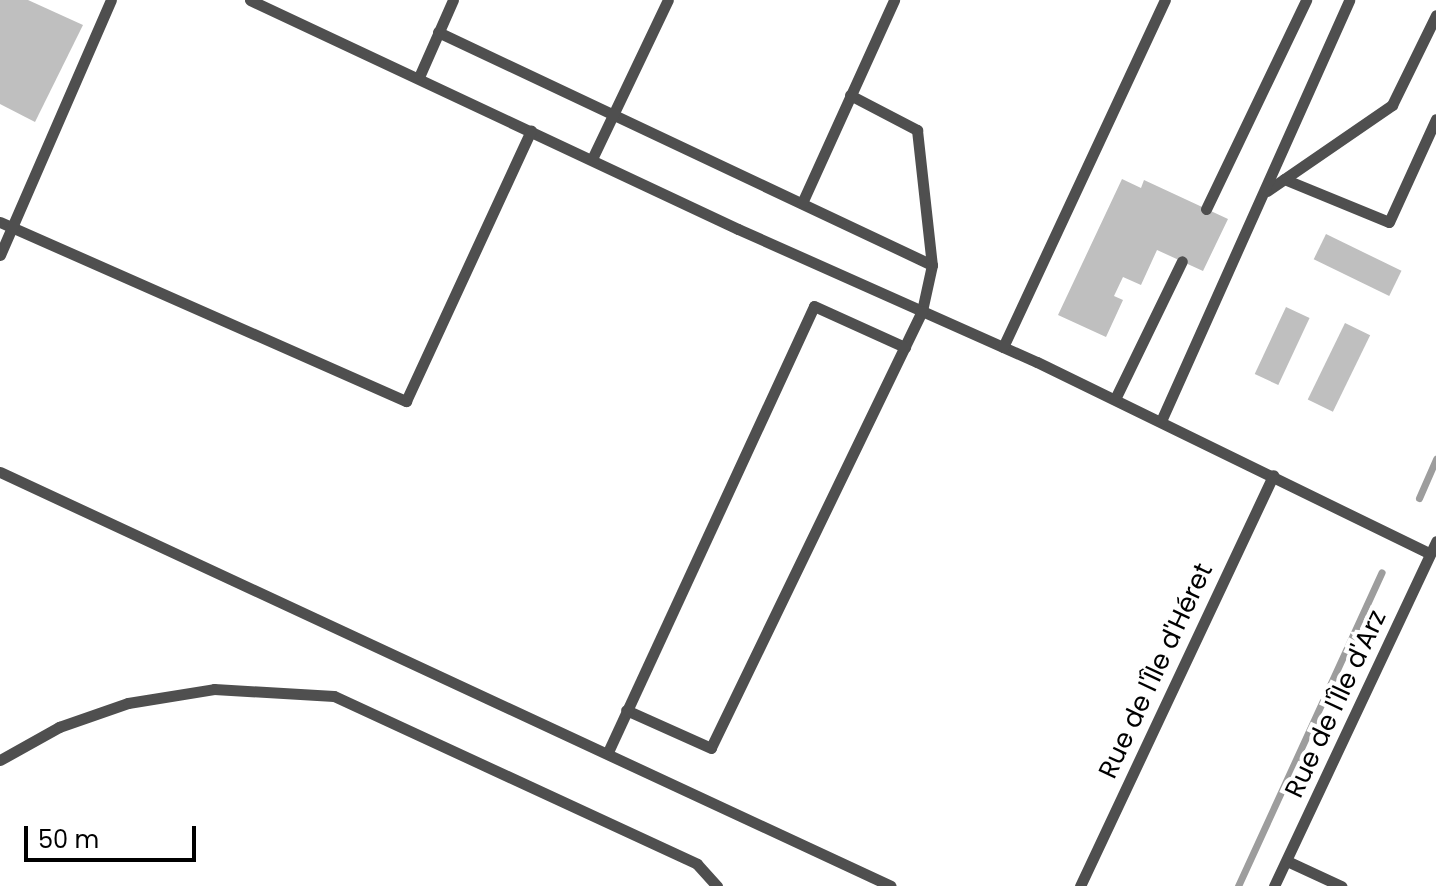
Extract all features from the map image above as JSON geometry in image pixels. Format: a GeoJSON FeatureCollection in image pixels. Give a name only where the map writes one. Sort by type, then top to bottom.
{"type":"FeatureCollection","features":[{"type":"Feature","properties":{"kind":"lane"},"geometry":{"type":"LineString","coordinates":[[0,255],[111,0]]}},
{"type":"Feature","properties":{"kind":"lane"},"geometry":{"type":"LineString","coordinates":[[250,0],[1115,399],[1430,554]]}},
{"type":"Feature","properties":{"kind":"lane"},"geometry":{"type":"LineString","coordinates":[[419,77],[453,0]]}},
{"type":"Feature","properties":{"kind":"lane"},"geometry":{"type":"LineString","coordinates":[[592,159],[668,0]]}},
{"type":"Feature","properties":{"kind":"lane"},"geometry":{"type":"LineString","coordinates":[[802,203],[894,0]]}},
{"type":"Feature","properties":{"kind":"lane"},"geometry":{"type":"LineString","coordinates":[[1003,347],[1165,0]]}},
{"type":"Feature","properties":{"kind":"lane"},"geometry":{"type":"LineString","coordinates":[[1206,209],[1306,0]]}},
{"type":"Feature","properties":{"kind":"lane"},"geometry":{"type":"LineString","coordinates":[[1161,421],[1349,0]]}},
{"type":"Feature","properties":{"kind":"lane"},"geometry":{"type":"LineString","coordinates":[[1266,191],[1392,105],[1436,15]]}},
{"type":"Feature","properties":{"kind":"lane"},"geometry":{"type":"LineString","coordinates":[[438,32],[932,265]]}},
{"type":"Feature","properties":{"kind":"lane"},"geometry":{"type":"LineString","coordinates":[[626,710],[711,748],[922,311],[932,265],[917,130],[850,95]]}},
{"type":"Feature","properties":{"kind":"lane"},"geometry":{"type":"LineString","coordinates":[[1284,179],[1389,222],[1436,119]]}},
{"type":"Feature","properties":{"kind":"lane"},"geometry":{"type":"LineString","coordinates":[[0,222],[406,401],[531,130]]}},
{"type":"Feature","properties":{"kind":"lane"},"geometry":{"type":"LineString","coordinates":[[1115,399],[1182,261]]}},
{"type":"Feature","properties":{"kind":"lane"},"geometry":{"type":"LineString","coordinates":[[608,752],[814,306],[905,347]]}},
{"type":"Feature","properties":{"kind":"lane"},"geometry":{"type":"LineString","coordinates":[[0,472],[891,886]]}},
{"type":"Feature","properties":{"kind":"lane","name":"Rue de l'Île d'Héret"},"geometry":{"type":"LineString","coordinates":[[1080,886],[1273,475]]}},
{"type":"Feature","properties":{"kind":"lane","name":"Rue de l'Île d'Arz"},"geometry":{"type":"LineString","coordinates":[[1274,886],[1436,541]]}},
{"type":"Feature","properties":{"kind":"lane"},"geometry":{"type":"LineString","coordinates":[[0,760],[59,727],[128,703],[214,689],[334,696],[697,864],[717,886]]}},
{"type":"Feature","properties":{"kind":"lane"},"geometry":{"type":"LineString","coordinates":[[1287,861],[1341,886]]}},
{"type":"Feature","properties":{"kind":"building"},"geometry":{"type":"Polygon","coordinates":[[[0,0],[28,0],[83,25],[35,122],[0,104],[0,0]]]}},
{"type":"Feature","properties":{"kind":"building"},"geometry":{"type":"Polygon","coordinates":[[[1122,179],[1141,188],[1144,180],[1228,219],[1203,271],[1157,250],[1141,285],[1123,277],[1114,296],[1123,300],[1106,337],[1058,315],[1122,179]]]}},
{"type":"Feature","properties":{"kind":"building"},"geometry":{"type":"Polygon","coordinates":[[[1326,234],[1401,271],[1389,296],[1314,259],[1326,234]]]}},
{"type":"Feature","properties":{"kind":"building"},"geometry":{"type":"Polygon","coordinates":[[[1286,307],[1310,318],[1278,385],[1255,374],[1286,307]]]}},
{"type":"Feature","properties":{"kind":"building"},"geometry":{"type":"Polygon","coordinates":[[[1345,323],[1370,335],[1333,412],[1308,399],[1345,323]]]}},
{"type":"Feature","properties":{"kind":"waterway"},"geometry":{"type":"LineString","coordinates":[[1419,498],[1436,459]]}},
{"type":"Feature","properties":{"kind":"waterway"},"geometry":{"type":"LineString","coordinates":[[1238,886],[1382,572]]}}]}
